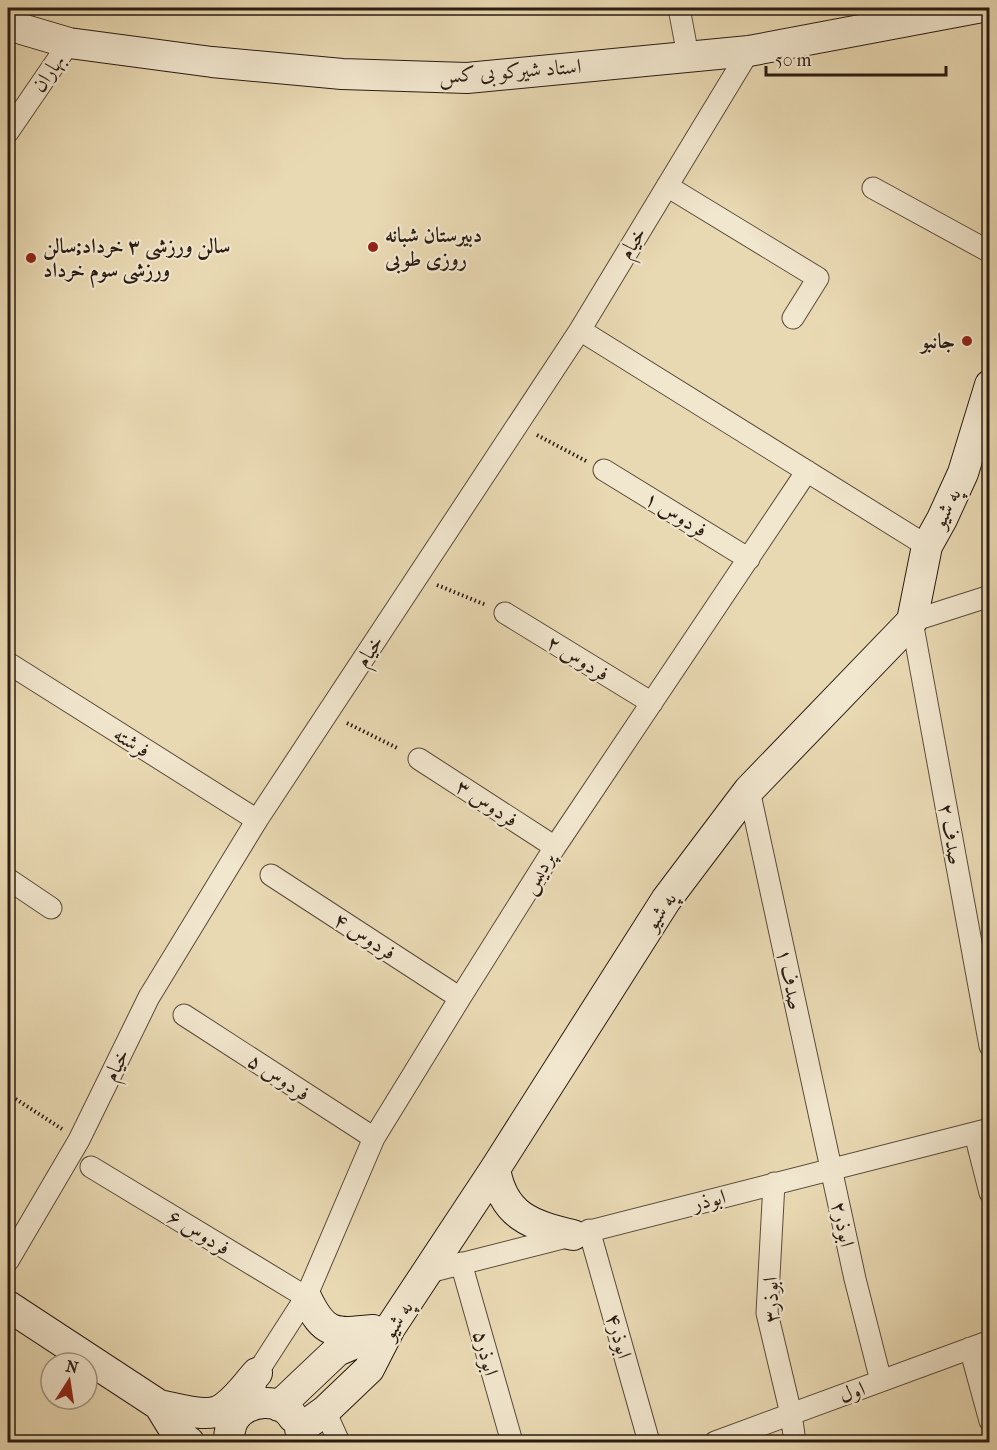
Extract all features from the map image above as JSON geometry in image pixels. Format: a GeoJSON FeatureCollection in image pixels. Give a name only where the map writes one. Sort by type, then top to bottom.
{"type":"FeatureCollection","features":[{"type":"Feature","properties":{"kind":"street"},"geometry":{"type":"LineString","coordinates":[[679,8],[688,56]]}},
{"type":"Feature","properties":{"kind":"street","name":"استاد شیرکو بی کس"},"geometry":{"type":"LineString","coordinates":[[8,25],[69,43],[212,62],[342,74],[467,78],[749,51],[977,8]]}},
{"type":"Feature","properties":{"kind":"street","name":"بهاران"},"geometry":{"type":"LineString","coordinates":[[8,132],[69,43]]}},
{"type":"Feature","properties":{"kind":"street","name":"خیام"},"geometry":{"type":"LineString","coordinates":[[8,1261],[79,1140],[149,997],[257,820],[580,330],[749,51]]}},
{"type":"Feature","properties":{"kind":"street"},"geometry":{"type":"LineString","coordinates":[[667,186],[818,278],[793,318]]}},
{"type":"Feature","properties":{"kind":"street"},"geometry":{"type":"LineString","coordinates":[[873,188],[990,252]]}},
{"type":"Feature","properties":{"kind":"street"},"geometry":{"type":"LineString","coordinates":[[580,330],[927,546]]}},
{"type":"Feature","properties":{"kind":"street","name":"په شیو"},"geometry":{"type":"LineString","coordinates":[[300,1436],[369,1369],[390,1328],[429,1272],[666,900],[749,790],[912,621],[927,546],[963,472],[989,389]]}},
{"type":"Feature","properties":{"kind":"street","name":"فردوس ۱"},"geometry":{"type":"LineString","coordinates":[[604,470],[749,559]]}},
{"type":"Feature","properties":{"kind":"street","name":"پردیس"},"geometry":{"type":"LineString","coordinates":[[257,1373],[306,1297],[374,1138],[555,847],[807,471]]}},
{"type":"Feature","properties":{"kind":"street"},"geometry":{"type":"LineString","coordinates":[[912,621],[990,596]]}},
{"type":"Feature","properties":{"kind":"street","name":"فردوس ۲"},"geometry":{"type":"LineString","coordinates":[[505,613],[652,703]]}},
{"type":"Feature","properties":{"kind":"street","name":"صدف ۲"},"geometry":{"type":"LineString","coordinates":[[912,621],[990,1046]]}},
{"type":"Feature","properties":{"kind":"street","name":"فرشته"},"geometry":{"type":"LineString","coordinates":[[8,663],[257,820]]}},
{"type":"Feature","properties":{"kind":"street","name":"فردوس ۳"},"geometry":{"type":"LineString","coordinates":[[419,759],[555,847]]}},
{"type":"Feature","properties":{"kind":"street","name":"صدف ۱"},"geometry":{"type":"LineString","coordinates":[[749,790],[831,1169]]}},
{"type":"Feature","properties":{"kind":"street","name":"فردوس ۴"},"geometry":{"type":"LineString","coordinates":[[271,875],[460,998]]}},
{"type":"Feature","properties":{"kind":"street"},"geometry":{"type":"LineString","coordinates":[[8,879],[51,908]]}},
{"type":"Feature","properties":{"kind":"street","name":"فردوس ۵"},"geometry":{"type":"LineString","coordinates":[[184,1015],[374,1138]]}},
{"type":"Feature","properties":{"kind":"street"},"geometry":{"type":"LineString","coordinates":[[982,1132],[990,1193]]}},
{"type":"Feature","properties":{"kind":"street","name":"ابوذر"},"geometry":{"type":"LineString","coordinates":[[429,1272],[982,1132]]}},
{"type":"Feature","properties":{"kind":"street","name":"فردوس ۶"},"geometry":{"type":"LineString","coordinates":[[91,1167],[306,1297]]}},
{"type":"Feature","properties":{"kind":"street"},"geometry":{"type":"LineString","coordinates":[[495,1169],[498,1187],[506,1202],[518,1215],[550,1230],[581,1233]]}},
{"type":"Feature","properties":{"kind":"street","name":"ابوذر۲"},"geometry":{"type":"LineString","coordinates":[[831,1169],[855,1279],[881,1381]]}},
{"type":"Feature","properties":{"kind":"street","name":"ابوذر۳"},"geometry":{"type":"LineString","coordinates":[[774,1183],[767,1313],[791,1414],[795,1443]]}},
{"type":"Feature","properties":{"kind":"street","name":"ابوذر۴"},"geometry":{"type":"LineString","coordinates":[[581,1233],[649,1443]]}},
{"type":"Feature","properties":{"kind":"street","name":"ابوذر۵"},"geometry":{"type":"LineString","coordinates":[[461,1263],[512,1443]]}},
{"type":"Feature","properties":{"kind":"street"},"geometry":{"type":"LineString","coordinates":[[306,1297],[313,1313],[323,1324],[340,1334],[390,1328]]}},
{"type":"Feature","properties":{"kind":"street"},"geometry":{"type":"LineString","coordinates":[[8,1306],[159,1405],[200,1413],[219,1411],[257,1373]]}},
{"type":"Feature","properties":{"kind":"street"},"geometry":{"type":"LineString","coordinates":[[229,1443],[234,1420],[242,1411],[265,1405],[337,1351],[390,1328]]}},
{"type":"Feature","properties":{"kind":"street"},"geometry":{"type":"LineString","coordinates":[[980,1345],[990,1421]]}},
{"type":"Feature","properties":{"kind":"street","name":"اول"},"geometry":{"type":"LineString","coordinates":[[715,1443],[980,1345]]}},
{"type":"Feature","properties":{"kind":"street"},"geometry":{"type":"LineString","coordinates":[[257,1373],[265,1405]]}},
{"type":"Feature","properties":{"kind":"street"},"geometry":{"type":"LineString","coordinates":[[159,1405],[175,1431],[189,1443]]}},
{"type":"Feature","properties":{"kind":"street"},"geometry":{"type":"LineString","coordinates":[[265,1405],[290,1413],[300,1436]]}},
{"type":"Feature","properties":{"kind":"street"},"geometry":{"type":"LineString","coordinates":[[325,1411],[339,1443]]}},
{"type":"Feature","properties":{"kind":"path"},"geometry":{"type":"LineString","coordinates":[[517,425],[604,470]]}},
{"type":"Feature","properties":{"kind":"path"},"geometry":{"type":"LineString","coordinates":[[417,577],[505,613]]}},
{"type":"Feature","properties":{"kind":"path"},"geometry":{"type":"LineString","coordinates":[[328,714],[419,759]]}},
{"type":"Feature","properties":{"kind":"path"},"geometry":{"type":"LineString","coordinates":[[8,1094],[79,1140]]}},
{"type":"Feature","properties":{"kind":"place","name":"دبیرستان شبانه روزی طوبی"},"geometry":{"type":"Point","coordinates":[373,247]}},
{"type":"Feature","properties":{"kind":"place","name":"سالن ورزشی ۳ خرداد;سالن ورزشی سوم خرداد"},"geometry":{"type":"Point","coordinates":[31,258]}},
{"type":"Feature","properties":{"kind":"place","name":"جانبو"},"geometry":{"type":"Point","coordinates":[967,341]}}]}
